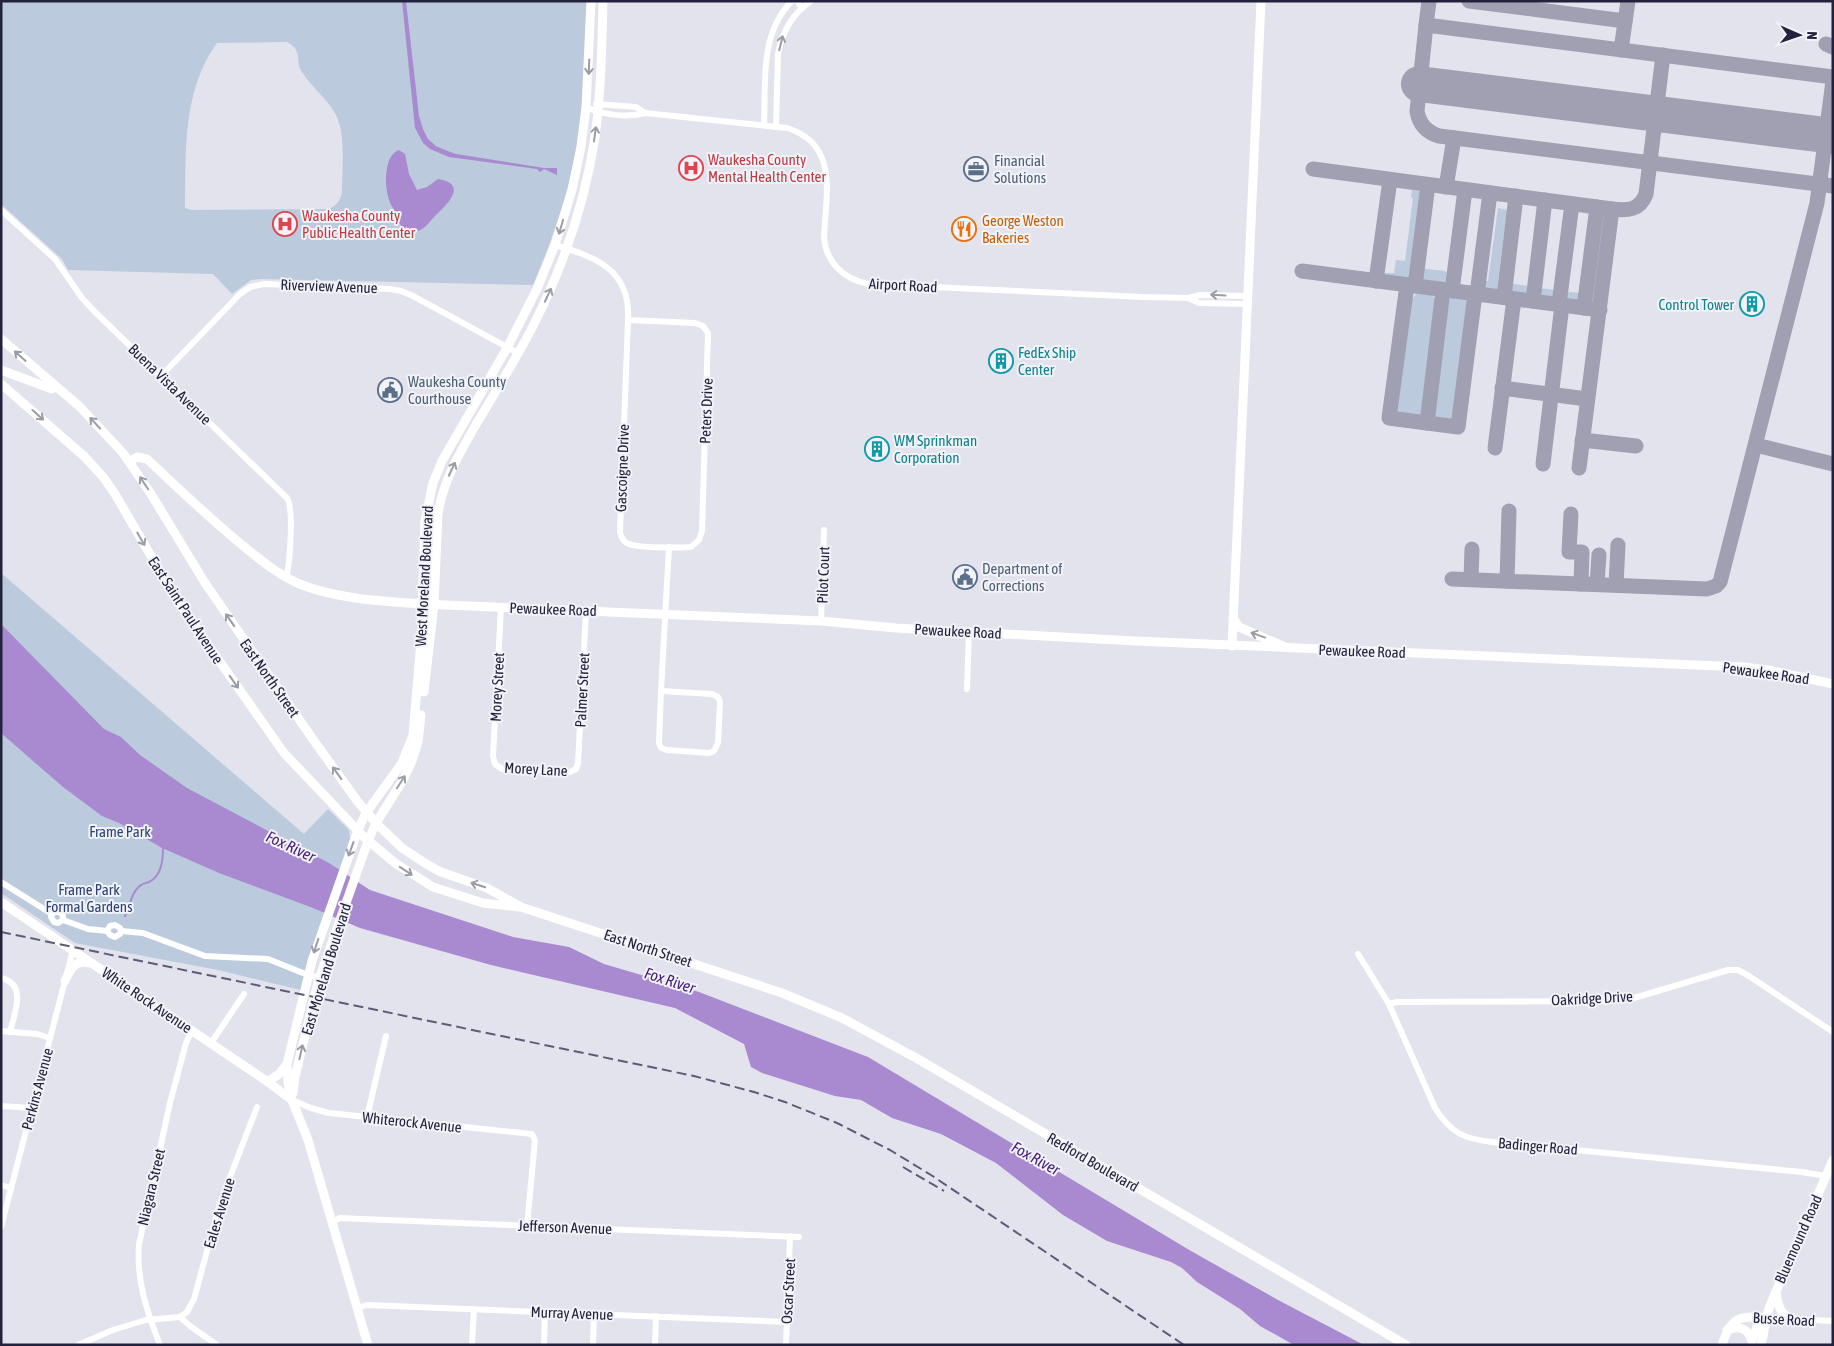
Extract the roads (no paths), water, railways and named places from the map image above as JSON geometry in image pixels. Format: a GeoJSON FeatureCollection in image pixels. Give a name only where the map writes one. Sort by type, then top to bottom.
{"type":"FeatureCollection","features":[{"type":"Feature","properties":{"kind":"main road","name":"West Moreland Boulevard"},"geometry":{"type":"LineString","coordinates":[[367,832],[366,813],[402,763],[413,735],[421,641],[425,521],[429,495],[442,460],[528,308],[555,245],[572,190],[580,152],[586,107],[591,1]]}},
{"type":"Feature","properties":{"kind":"main road","name":"West Moreland Boulevard"},"geometry":{"type":"LineString","coordinates":[[351,869],[367,832],[403,780],[415,752],[420,732],[434,604],[438,514],[441,498],[456,460],[539,313],[566,249],[581,203],[592,154],[598,108],[604,1]]}},
{"type":"Feature","properties":{"kind":"main road"},"geometry":{"type":"LineString","coordinates":[[1232,646],[1261,1]]}},
{"type":"Feature","properties":{"kind":"main road"},"geometry":{"type":"LineString","coordinates":[[590,43],[602,43]]}},
{"type":"Feature","properties":{"kind":"main road"},"geometry":{"type":"LineString","coordinates":[[580,152],[592,154]]}},
{"type":"Feature","properties":{"kind":"main road"},"geometry":{"type":"LineString","coordinates":[[528,308],[539,313]]}},
{"type":"Feature","properties":{"kind":"main road","name":"East North Street"},"geometry":{"type":"LineString","coordinates":[[1,339],[65,396]]}},
{"type":"Feature","properties":{"kind":"main road","name":"East North Street"},"geometry":{"type":"LineString","coordinates":[[1,370],[44,384],[79,406],[129,462],[151,494],[205,584],[366,813],[367,832],[385,855],[433,887],[483,903],[521,907]]}},
{"type":"Feature","properties":{"kind":"main road","name":"East Saint Paul Avenue"},"geometry":{"type":"LineString","coordinates":[[1,384],[85,457],[104,478],[176,598],[284,753],[367,832]]}},
{"type":"Feature","properties":{"kind":"main road","name":"Pewaukee Road"},"geometry":{"type":"LineString","coordinates":[[129,462],[137,457],[146,459],[200,510],[269,567],[286,577],[313,588],[356,598],[422,604],[821,621],[969,632],[1232,646],[1743,667],[1768,670],[1833,684]]}},
{"type":"Feature","properties":{"kind":"main road"},"geometry":{"type":"LineString","coordinates":[[429,495],[441,498]]}},
{"type":"Feature","properties":{"kind":"main road"},"geometry":{"type":"LineString","coordinates":[[423,562],[435,563]]}},
{"type":"Feature","properties":{"kind":"main road"},"geometry":{"type":"LineString","coordinates":[[1233,618],[1239,627],[1288,648]]}},
{"type":"Feature","properties":{"kind":"main road"},"geometry":{"type":"LineString","coordinates":[[367,832],[416,864],[437,875],[455,877]]}},
{"type":"Feature","properties":{"kind":"main road","name":"East North Street"},"geometry":{"type":"LineString","coordinates":[[367,832],[394,842],[423,862],[455,877],[487,888],[521,907],[775,990]]}},
{"type":"Feature","properties":{"kind":"main road","name":"East Moreland Boulevard"},"geometry":{"type":"LineString","coordinates":[[367,832],[351,869],[333,920],[308,975],[287,1064],[292,1100],[308,1140],[368,1345]]}},
{"type":"Feature","properties":{"kind":"main road"},"geometry":{"type":"LineString","coordinates":[[351,869],[372,854],[385,855]]}},
{"type":"Feature","properties":{"kind":"main road","name":"East Moreland Boulevard"},"geometry":{"type":"LineString","coordinates":[[292,1100],[295,1077],[306,1030],[330,946],[333,920],[351,869]]}},
{"type":"Feature","properties":{"kind":"main road","name":"White Rock Avenue"},"geometry":{"type":"LineString","coordinates":[[1,902],[192,1030],[292,1100]]}},
{"type":"Feature","properties":{"kind":"main road"},"geometry":{"type":"LineString","coordinates":[[65,981],[74,965],[80,962],[93,964]]}},
{"type":"Feature","properties":{"kind":"main road","name":"Redford Boulevard"},"geometry":{"type":"LineString","coordinates":[[775,990],[842,1018],[910,1055],[1406,1345]]}},
{"type":"Feature","properties":{"kind":"main road"},"geometry":{"type":"LineString","coordinates":[[296,1026],[306,1030]]}},
{"type":"Feature","properties":{"kind":"main road"},"geometry":{"type":"LineString","coordinates":[[268,1082],[279,1074],[287,1064]]}},
{"type":"Feature","properties":{"kind":"main road","name":"Bluemound Road"},"geometry":{"type":"LineString","coordinates":[[1755,1343],[1757,1327],[1765,1318],[1833,1160]]}},
{"type":"Feature","properties":{"kind":"main road"},"geometry":{"type":"LineString","coordinates":[[1776,1291],[1779,1308],[1787,1317],[1795,1320]]}},
{"type":"Feature","properties":{"kind":"main road","name":"Busse Road"},"geometry":{"type":"LineString","coordinates":[[1727,1330],[1732,1323],[1741,1318],[1765,1318]]}},
{"type":"Feature","properties":{"kind":"main road"},"geometry":{"type":"LineString","coordinates":[[1722,1345],[1727,1330],[1733,1328],[1741,1328],[1749,1332],[1755,1343]]}},
{"type":"Feature","properties":{"kind":"street"},"geometry":{"type":"LineString","coordinates":[[764,125],[767,53],[771,34],[780,15],[792,1]]}},
{"type":"Feature","properties":{"kind":"street"},"geometry":{"type":"LineString","coordinates":[[797,1],[802,8]]}},
{"type":"Feature","properties":{"kind":"street"},"geometry":{"type":"LineString","coordinates":[[776,127],[779,49],[783,35],[793,18],[811,1]]}},
{"type":"Feature","properties":{"kind":"street"},"geometry":{"type":"LineString","coordinates":[[766,66],[778,66]]}},
{"type":"Feature","properties":{"kind":"street","name":"Airport Road"},"geometry":{"type":"LineString","coordinates":[[586,107],[635,116],[645,113],[764,125],[787,128],[802,134],[814,144],[821,154],[826,173],[824,237],[826,248],[837,268],[851,279],[868,284],[1188,298],[1199,303],[1247,300]]}},
{"type":"Feature","properties":{"kind":"street","name":"Buena Vista Avenue"},"geometry":{"type":"LineString","coordinates":[[1,210],[55,259],[82,298],[95,312],[287,498],[291,506],[289,562],[286,577]]}},
{"type":"Feature","properties":{"kind":"street","name":"Gascoigne Drive"},"geometry":{"type":"LineString","coordinates":[[555,245],[596,259],[614,273],[623,286],[627,297],[628,320],[620,532],[622,539],[631,545],[669,547]]}},
{"type":"Feature","properties":{"kind":"street","name":"Riverview Avenue"},"geometry":{"type":"LineString","coordinates":[[161,376],[240,294],[250,287],[264,284],[401,291],[518,353]]}},
{"type":"Feature","properties":{"kind":"street","name":"Peters Drive"},"geometry":{"type":"LineString","coordinates":[[628,320],[695,323],[703,326],[708,333],[701,535],[697,542],[690,547],[669,547]]}},
{"type":"Feature","properties":{"kind":"street","name":"Pilot Court"},"geometry":{"type":"LineString","coordinates":[[821,621],[824,530]]}},
{"type":"Feature","properties":{"kind":"street"},"geometry":{"type":"LineString","coordinates":[[661,691],[712,694],[718,697],[720,702],[718,744],[714,751],[709,753],[666,750],[661,748],[659,743],[661,691],[669,547]]}},
{"type":"Feature","properties":{"kind":"street","name":"Morey Street"},"geometry":{"type":"LineString","coordinates":[[496,766],[494,756],[501,607]]}},
{"type":"Feature","properties":{"kind":"street","name":"Palmer Street"},"geometry":{"type":"LineString","coordinates":[[576,770],[578,763],[586,611]]}},
{"type":"Feature","properties":{"kind":"street"},"geometry":{"type":"LineString","coordinates":[[967,689],[969,632]]}},
{"type":"Feature","properties":{"kind":"street","name":"Morey Lane"},"geometry":{"type":"LineString","coordinates":[[496,766],[502,769],[570,772],[576,770]]}},
{"type":"Feature","properties":{"kind":"street"},"geometry":{"type":"LineString","coordinates":[[1,882],[52,914],[51,917],[54,922],[58,923],[63,920],[88,929],[108,931],[110,926],[115,925],[120,930],[143,934],[205,956],[268,959],[320,978]]}},
{"type":"Feature","properties":{"kind":"street","name":"Perkins Avenue"},"geometry":{"type":"LineString","coordinates":[[1,1227],[73,950]]}},
{"type":"Feature","properties":{"kind":"street","name":"Badinger Road"},"geometry":{"type":"LineString","coordinates":[[1358,954],[1389,1004],[1435,1108],[1449,1127],[1466,1137],[1492,1142],[1802,1172],[1826,1176]]}},
{"type":"Feature","properties":{"kind":"street","name":"Oakridge Drive"},"geometry":{"type":"LineString","coordinates":[[1389,1004],[1397,1002],[1609,1001],[1628,999],[1735,969],[1749,976],[1833,1032]]}},
{"type":"Feature","properties":{"kind":"street"},"geometry":{"type":"LineString","coordinates":[[1,978],[14,987],[19,995],[10,1032]]}},
{"type":"Feature","properties":{"kind":"street"},"geometry":{"type":"LineString","coordinates":[[211,1043],[244,994]]}},
{"type":"Feature","properties":{"kind":"street","name":"Niagara Street"},"geometry":{"type":"LineString","coordinates":[[160,1345],[150,1319],[140,1282],[138,1244],[170,1103],[186,1043],[192,1030]]}},
{"type":"Feature","properties":{"kind":"street"},"geometry":{"type":"LineString","coordinates":[[1,1032],[38,1034],[50,1038]]}},
{"type":"Feature","properties":{"kind":"street"},"geometry":{"type":"LineString","coordinates":[[367,1117],[386,1036]]}},
{"type":"Feature","properties":{"kind":"street","name":"Whiterock Avenue"},"geometry":{"type":"LineString","coordinates":[[292,1100],[329,1113],[533,1136],[535,1140],[527,1226]]}},
{"type":"Feature","properties":{"kind":"street"},"geometry":{"type":"LineString","coordinates":[[1,1106],[32,1108]]}},
{"type":"Feature","properties":{"kind":"street","name":"Eales Avenue"},"geometry":{"type":"LineString","coordinates":[[180,1317],[187,1312],[194,1299],[220,1203],[258,1107]]}},
{"type":"Feature","properties":{"kind":"street"},"geometry":{"type":"LineString","coordinates":[[1,1185],[11,1188]]}},
{"type":"Feature","properties":{"kind":"street","name":"Jefferson Avenue"},"geometry":{"type":"LineString","coordinates":[[332,1222],[340,1218],[362,1218],[798,1237]]}},
{"type":"Feature","properties":{"kind":"street","name":"Oscar Street"},"geometry":{"type":"LineString","coordinates":[[786,1345],[790,1236]]}},
{"type":"Feature","properties":{"kind":"street","name":"Murray Avenue"},"geometry":{"type":"LineString","coordinates":[[357,1308],[367,1304],[787,1322]]}},
{"type":"Feature","properties":{"kind":"street"},"geometry":{"type":"LineString","coordinates":[[472,1345],[474,1309]]}},
{"type":"Feature","properties":{"kind":"street"},"geometry":{"type":"LineString","coordinates":[[544,1345],[545,1312]]}},
{"type":"Feature","properties":{"kind":"street"},"geometry":{"type":"LineString","coordinates":[[593,1345],[594,1314]]}},
{"type":"Feature","properties":{"kind":"street"},"geometry":{"type":"LineString","coordinates":[[655,1345],[656,1316]]}},
{"type":"Feature","properties":{"kind":"street"},"geometry":{"type":"LineString","coordinates":[[78,1345],[113,1330],[150,1319],[180,1317],[217,1345]]}},
{"type":"Feature","properties":{"kind":"street","name":"Busse Road"},"geometry":{"type":"LineString","coordinates":[[1765,1318],[1833,1321]]}},
{"type":"Feature","properties":{"kind":"water"},"geometry":{"type":"Polygon","coordinates":[[[402,1],[406,1],[419,116],[428,139],[436,146],[456,154],[544,168],[557,168],[557,175],[544,169],[540,172],[537,169],[449,157],[430,149],[423,143],[415,128],[402,1]]]}},
{"type":"Feature","properties":{"kind":"water"},"geometry":{"type":"Polygon","coordinates":[[[399,150],[405,154],[409,174],[417,190],[427,187],[438,179],[452,185],[454,190],[453,195],[445,206],[424,227],[416,231],[410,231],[407,227],[404,228],[393,215],[394,209],[386,188],[389,160],[399,150]]]}},
{"type":"Feature","properties":{"kind":"water","name":"Fox River"},"geometry":{"type":"Polygon","coordinates":[[[1,624],[104,729],[121,737],[140,755],[187,788],[329,863],[370,890],[513,937],[569,947],[604,964],[699,992],[868,1057],[1191,1251],[1278,1300],[1364,1345],[1294,1345],[1260,1326],[1240,1309],[1197,1282],[1182,1268],[1171,1262],[1107,1241],[1063,1215],[996,1163],[941,1134],[892,1118],[861,1100],[835,1096],[762,1073],[751,1067],[744,1044],[675,1008],[491,965],[360,928],[313,908],[219,873],[162,848],[119,823],[102,816],[63,787],[1,733],[1,624]]]}},
{"type":"Feature","properties":{"kind":"waterway"},"geometry":{"type":"LineString","coordinates":[[125,916],[137,888],[157,876],[162,862],[163,847]]}},
{"type":"Feature","properties":{"kind":"railway"},"geometry":{"type":"LineString","coordinates":[[1,932],[694,1076],[785,1102],[837,1123],[890,1150],[931,1175],[1184,1345]]}},
{"type":"Feature","properties":{"kind":"railway"},"geometry":{"type":"LineString","coordinates":[[903,1167],[944,1191]]}},
{"type":"Feature","properties":{"kind":"place","name":"Waukesha County Mental Health Center"},"geometry":{"type":"Point","coordinates":[691,168]}},
{"type":"Feature","properties":{"kind":"place","name":"Financial Solutions"},"geometry":{"type":"Point","coordinates":[976,169]}},
{"type":"Feature","properties":{"kind":"place","name":"Waukesha County Public Health Center"},"geometry":{"type":"Point","coordinates":[285,224]}},
{"type":"Feature","properties":{"kind":"place","name":"George Weston Bakeries"},"geometry":{"type":"Point","coordinates":[964,229]}},
{"type":"Feature","properties":{"kind":"place","name":"Control Tower"},"geometry":{"type":"Point","coordinates":[1752,304]}},
{"type":"Feature","properties":{"kind":"place","name":"FedEx Ship Center"},"geometry":{"type":"Point","coordinates":[1001,361]}},
{"type":"Feature","properties":{"kind":"place","name":"Waukesha County Courthouse"},"geometry":{"type":"Point","coordinates":[390,390]}},
{"type":"Feature","properties":{"kind":"place","name":"WM Sprinkman Corporation"},"geometry":{"type":"Point","coordinates":[877,449]}},
{"type":"Feature","properties":{"kind":"place","name":"Department of Corrections"},"geometry":{"type":"Point","coordinates":[965,577]}},
{"type":"Feature","properties":{"kind":"park label","name":"Frame Park"},"geometry":{"type":"Point","coordinates":[120,831]}},
{"type":"Feature","properties":{"kind":"park label","name":"Frame Park Formal Gardens"},"geometry":{"type":"Point","coordinates":[89,898]}}]}
